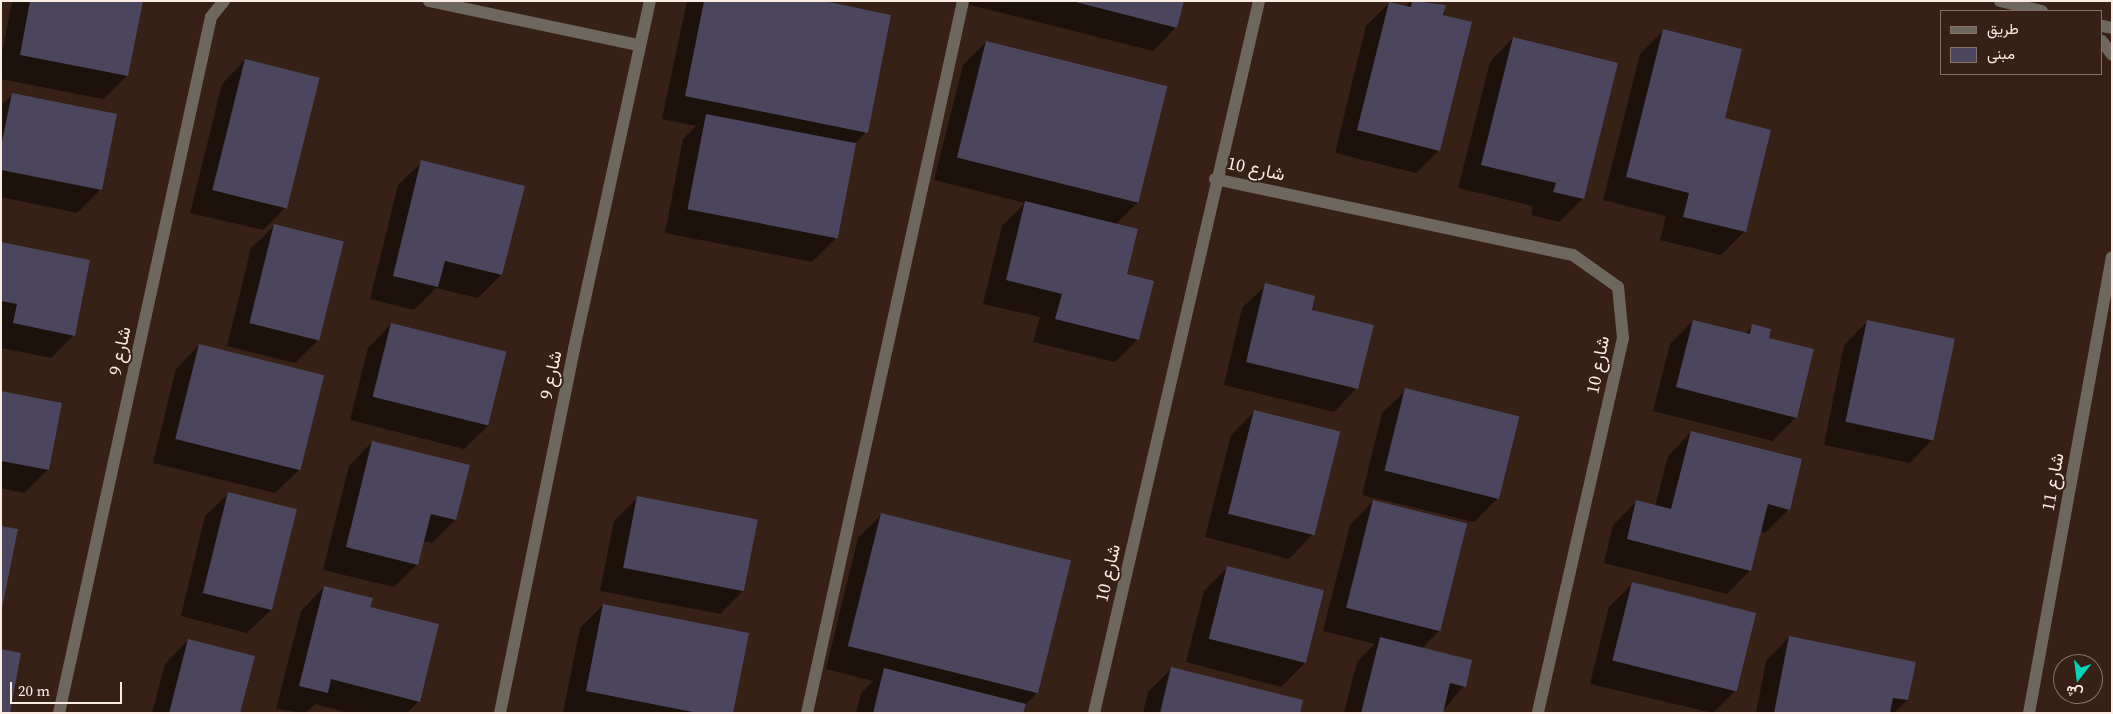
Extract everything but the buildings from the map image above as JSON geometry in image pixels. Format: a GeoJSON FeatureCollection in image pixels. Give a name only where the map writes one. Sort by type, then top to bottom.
{"type":"FeatureCollection","features":[{"type":"Feature","properties":{"kind":"street","name":"شارع 9"},"geometry":{"type":"LineString","coordinates":[[59,713],[211,17],[224,1]]}},
{"type":"Feature","properties":{"kind":"street"},"geometry":{"type":"LineString","coordinates":[[428,1],[638,45]]}},
{"type":"Feature","properties":{"kind":"street","name":"شارع 9"},"geometry":{"type":"LineString","coordinates":[[500,713],[638,45],[650,1]]}},
{"type":"Feature","properties":{"kind":"street"},"geometry":{"type":"LineString","coordinates":[[807,713],[963,1]]}},
{"type":"Feature","properties":{"kind":"street","name":"شارع 10"},"geometry":{"type":"LineString","coordinates":[[1094,713],[1215,179],[1258,1]]}},
{"type":"Feature","properties":{"kind":"street"},"geometry":{"type":"LineString","coordinates":[[2000,1],[2025,4],[2040,10]]}},
{"type":"Feature","properties":{"kind":"street"},"geometry":{"type":"LineString","coordinates":[[2103,42],[2112,55]]}},
{"type":"Feature","properties":{"kind":"street","name":"شارع 10"},"geometry":{"type":"LineString","coordinates":[[1215,179],[1573,254],[1618,287],[1623,338],[1538,713]]}},
{"type":"Feature","properties":{"kind":"street","name":"شارع 11"},"geometry":{"type":"LineString","coordinates":[[2029,713],[2112,257]]}}]}
